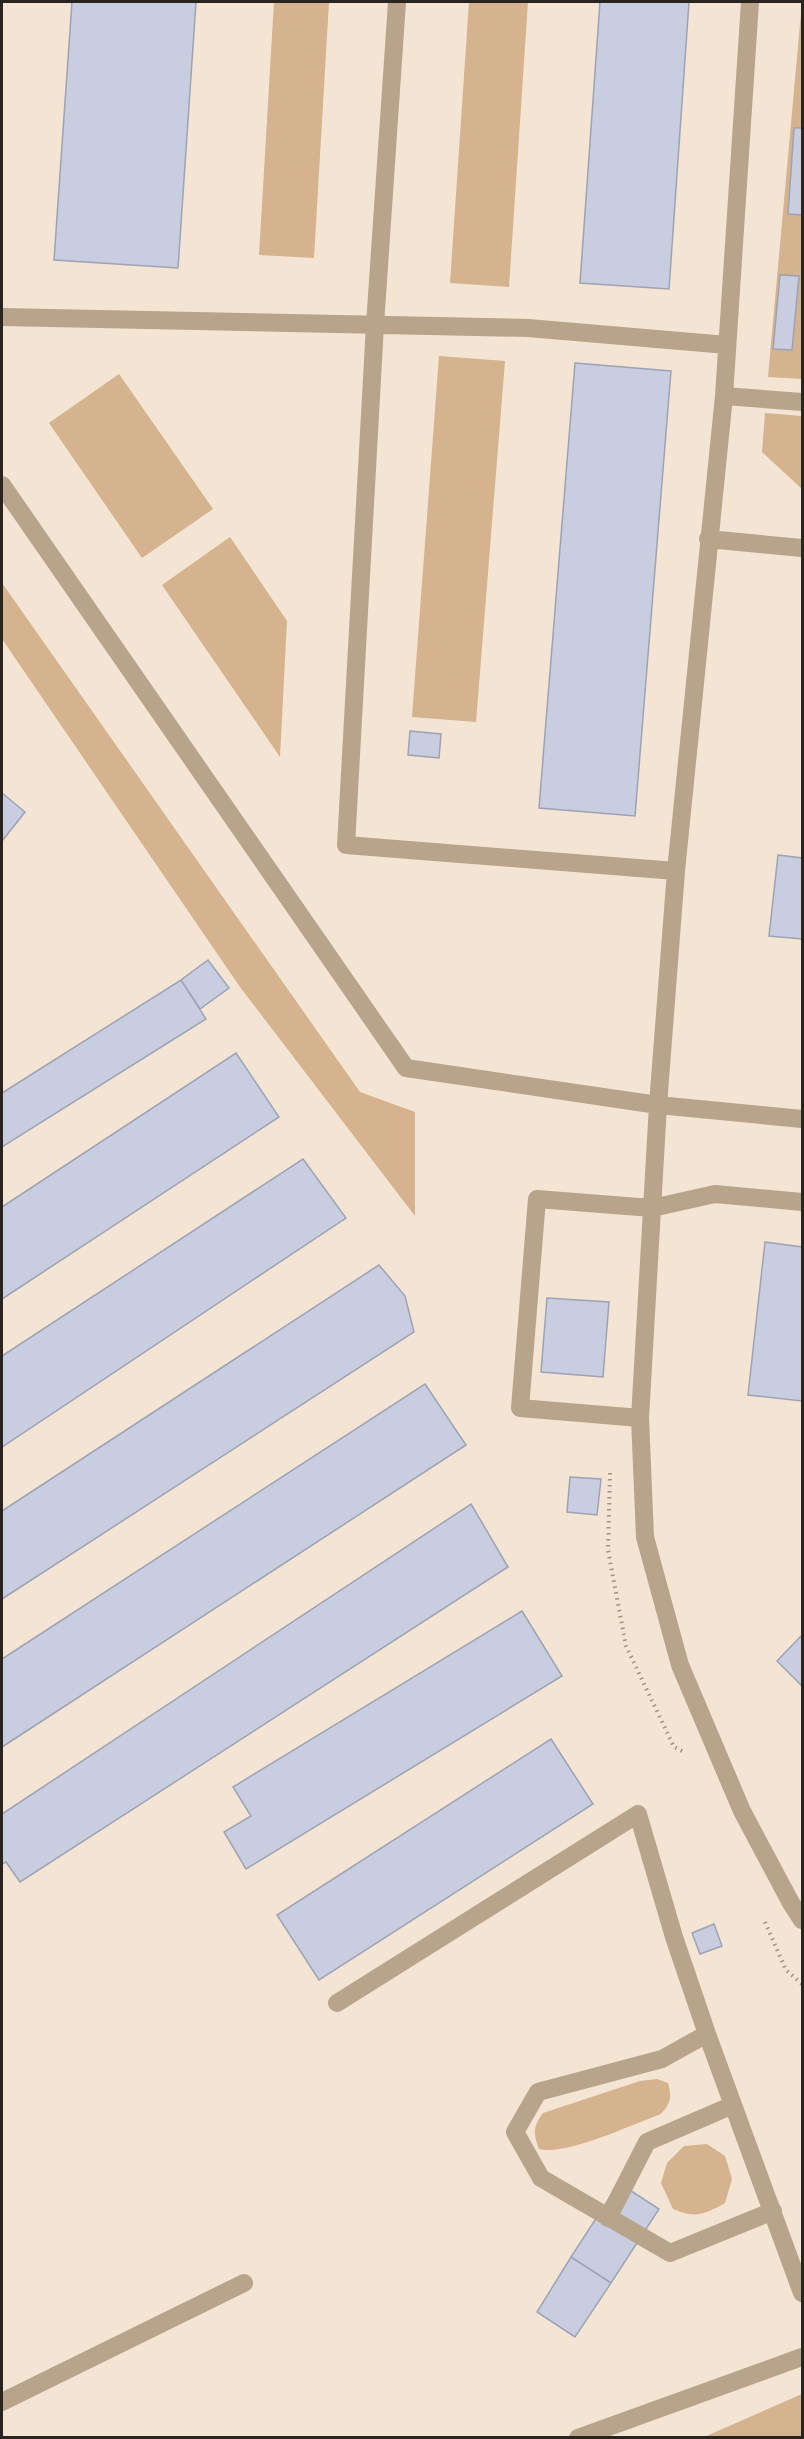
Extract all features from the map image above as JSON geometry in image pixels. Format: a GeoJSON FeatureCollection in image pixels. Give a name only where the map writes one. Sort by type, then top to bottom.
{"type":"FeatureCollection","features":[{"type":"Feature","properties":{"kind":"street"},"geometry":{"type":"LineString","coordinates":[[397,2],[375,325],[346,845],[676,871]]}},
{"type":"Feature","properties":{"kind":"street"},"geometry":{"type":"LineString","coordinates":[[750,2],[724,396],[676,871],[658,1105],[640,1418],[645,1537],[680,1665],[742,1811],[802,1920]]}},
{"type":"Feature","properties":{"kind":"street"},"geometry":{"type":"LineString","coordinates":[[2,317],[528,328],[727,345]]}},
{"type":"Feature","properties":{"kind":"street"},"geometry":{"type":"LineString","coordinates":[[724,396],[802,402]]}},
{"type":"Feature","properties":{"kind":"street"},"geometry":{"type":"LineString","coordinates":[[2,485],[406,1068],[658,1105],[802,1119]]}},
{"type":"Feature","properties":{"kind":"street"},"geometry":{"type":"LineString","coordinates":[[708,539],[802,548]]}},
{"type":"Feature","properties":{"kind":"street"},"geometry":{"type":"LineString","coordinates":[[640,1418],[520,1408],[537,1199],[652,1208],[715,1194],[802,1202]]}},
{"type":"Feature","properties":{"kind":"street"},"geometry":{"type":"LineString","coordinates":[[337,2003],[638,1814],[706,2034],[802,2293]]}},
{"type":"Feature","properties":{"kind":"street"},"geometry":{"type":"LineString","coordinates":[[706,2034],[662,2059],[538,2092],[515,2132],[541,2178],[670,2253],[772,2211]]}},
{"type":"Feature","properties":{"kind":"street"},"geometry":{"type":"LineString","coordinates":[[608,2218],[646,2142],[733,2105]]}},
{"type":"Feature","properties":{"kind":"street"},"geometry":{"type":"LineString","coordinates":[[2,2402],[244,2283]]}},
{"type":"Feature","properties":{"kind":"street"},"geometry":{"type":"LineString","coordinates":[[578,2438],[802,2358]]}},
{"type":"Feature","properties":{"kind":"shaded area"},"geometry":{"type":"Polygon","coordinates":[[[274,2],[329,2],[314,258],[259,255],[274,2]]]}},
{"type":"Feature","properties":{"kind":"shaded area"},"geometry":{"type":"Polygon","coordinates":[[[469,2],[528,2],[509,287],[450,283],[469,2]]]}},
{"type":"Feature","properties":{"kind":"shaded area"},"geometry":{"type":"Polygon","coordinates":[[[802,2],[802,379],[768,377],[802,2]]]}},
{"type":"Feature","properties":{"kind":"shaded area"},"geometry":{"type":"Polygon","coordinates":[[[439,356],[505,361],[476,722],[412,717],[439,356]]]}},
{"type":"Feature","properties":{"kind":"shaded area"},"geometry":{"type":"Polygon","coordinates":[[[119,374],[213,509],[142,558],[49,423],[119,374]]]}},
{"type":"Feature","properties":{"kind":"shaded area"},"geometry":{"type":"Polygon","coordinates":[[[765,413],[802,416],[802,489],[762,452],[765,413]]]}},
{"type":"Feature","properties":{"kind":"shaded area"},"geometry":{"type":"Polygon","coordinates":[[[230,537],[287,621],[280,757],[162,585],[230,537]]]}},
{"type":"Feature","properties":{"kind":"shaded area"},"geometry":{"type":"Polygon","coordinates":[[[2,583],[360,1092],[415,1112],[415,1216],[240,987],[2,639],[2,583]]]}},
{"type":"Feature","properties":{"kind":"shaded area"},"geometry":{"type":"Polygon","coordinates":[[[657,2079],[668,2083],[670,2092],[669,2103],[661,2114],[582,2144],[551,2150],[539,2149],[535,2130],[543,2113],[640,2081],[657,2079]]]}},
{"type":"Feature","properties":{"kind":"shaded area"},"geometry":{"type":"Polygon","coordinates":[[[707,2144],[725,2156],[732,2179],[725,2203],[700,2214],[688,2214],[673,2209],[661,2183],[667,2163],[684,2146],[707,2144]]]}},
{"type":"Feature","properties":{"kind":"shaded area"},"geometry":{"type":"Polygon","coordinates":[[[802,2394],[802,2437],[704,2437],[802,2394]]]}},
{"type":"Feature","properties":{"kind":"building"},"geometry":{"type":"Polygon","coordinates":[[[72,2],[196,2],[178,268],[54,260],[72,2]]]}},
{"type":"Feature","properties":{"kind":"building"},"geometry":{"type":"Polygon","coordinates":[[[600,2],[689,2],[669,289],[580,283],[600,2]]]}},
{"type":"Feature","properties":{"kind":"building"},"geometry":{"type":"Polygon","coordinates":[[[794,128],[802,128],[802,215],[788,214],[794,128]]]}},
{"type":"Feature","properties":{"kind":"building"},"geometry":{"type":"Polygon","coordinates":[[[780,275],[799,276],[792,350],[773,349],[780,275]]]}},
{"type":"Feature","properties":{"kind":"building"},"geometry":{"type":"Polygon","coordinates":[[[575,363],[671,371],[635,816],[539,808],[575,363]]]}},
{"type":"Feature","properties":{"kind":"building"},"geometry":{"type":"Polygon","coordinates":[[[410,731],[441,734],[439,758],[408,755],[410,731]]]}},
{"type":"Feature","properties":{"kind":"building"},"geometry":{"type":"Polygon","coordinates":[[[2,793],[25,812],[2,841],[2,793]]]}},
{"type":"Feature","properties":{"kind":"building"},"geometry":{"type":"Polygon","coordinates":[[[778,855],[802,858],[802,939],[769,936],[778,855]]]}},
{"type":"Feature","properties":{"kind":"building"},"geometry":{"type":"Polygon","coordinates":[[[208,960],[229,988],[200,1009],[181,980],[208,960]]]}},
{"type":"Feature","properties":{"kind":"building"},"geometry":{"type":"Polygon","coordinates":[[[181,980],[206,1019],[2,1147],[2,1093],[181,980]]]}},
{"type":"Feature","properties":{"kind":"building"},"geometry":{"type":"Polygon","coordinates":[[[236,1053],[279,1117],[2,1299],[2,1207],[236,1053]]]}},
{"type":"Feature","properties":{"kind":"building"},"geometry":{"type":"Polygon","coordinates":[[[303,1159],[346,1218],[2,1447],[2,1356],[303,1159]]]}},
{"type":"Feature","properties":{"kind":"building"},"geometry":{"type":"Polygon","coordinates":[[[765,1242],[802,1247],[802,1401],[748,1395],[765,1242]]]}},
{"type":"Feature","properties":{"kind":"building"},"geometry":{"type":"Polygon","coordinates":[[[379,1265],[405,1296],[414,1332],[2,1599],[2,1511],[379,1265]]]}},
{"type":"Feature","properties":{"kind":"building"},"geometry":{"type":"Polygon","coordinates":[[[547,1298],[609,1302],[603,1377],[541,1372],[547,1298]]]}},
{"type":"Feature","properties":{"kind":"building"},"geometry":{"type":"Polygon","coordinates":[[[425,1384],[466,1445],[2,1747],[2,1659],[425,1384]]]}},
{"type":"Feature","properties":{"kind":"building"},"geometry":{"type":"Polygon","coordinates":[[[570,1477],[601,1479],[597,1515],[567,1512],[570,1477]]]}},
{"type":"Feature","properties":{"kind":"building"},"geometry":{"type":"Polygon","coordinates":[[[471,1504],[508,1567],[20,1882],[6,1862],[2,1864],[2,1814],[471,1504]]]}},
{"type":"Feature","properties":{"kind":"building"},"geometry":{"type":"Polygon","coordinates":[[[522,1611],[562,1676],[246,1869],[224,1832],[251,1816],[233,1787],[522,1611]]]}},
{"type":"Feature","properties":{"kind":"building"},"geometry":{"type":"Polygon","coordinates":[[[802,1635],[802,1686],[777,1661],[802,1635]]]}},
{"type":"Feature","properties":{"kind":"building"},"geometry":{"type":"Polygon","coordinates":[[[551,1739],[593,1804],[319,1980],[277,1915],[551,1739]]]}},
{"type":"Feature","properties":{"kind":"building"},"geometry":{"type":"Polygon","coordinates":[[[714,1924],[722,1946],[700,1954],[692,1933],[714,1924]]]}},
{"type":"Feature","properties":{"kind":"building"},"geometry":{"type":"Polygon","coordinates":[[[619,2183],[659,2209],[611,2283],[571,2257],[619,2183]]]}},
{"type":"Feature","properties":{"kind":"building"},"geometry":{"type":"Polygon","coordinates":[[[571,2257],[611,2283],[575,2337],[537,2312],[571,2257]]]}}]}
